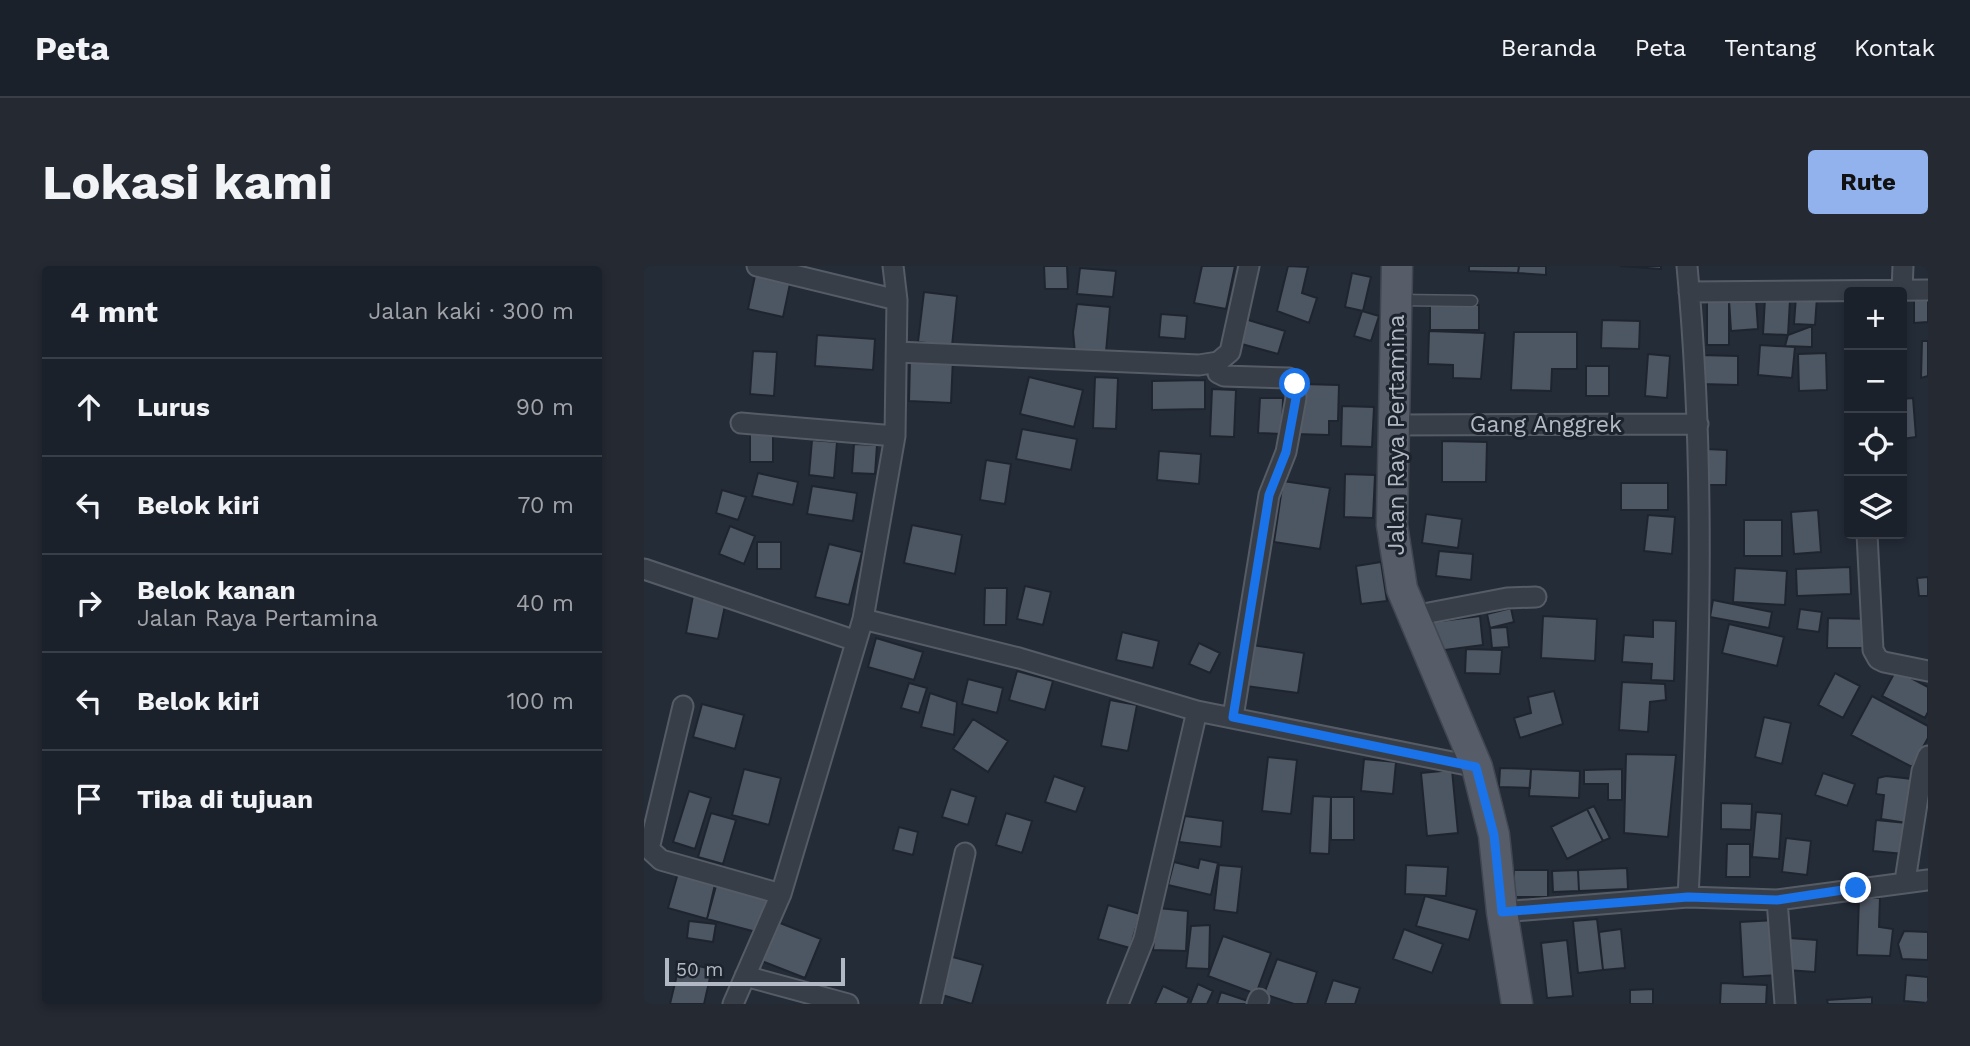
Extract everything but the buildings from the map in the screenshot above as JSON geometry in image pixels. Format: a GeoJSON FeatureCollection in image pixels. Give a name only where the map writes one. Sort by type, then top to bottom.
{"type":"FeatureCollection","features":[{"type":"Feature","properties":{"kind":"main road","name":"Jalan Raya Pertamina"},"geometry":{"type":"LineString","coordinates":[[1397,266],[1392,525],[1397,566],[1413,616],[1476,767],[1494,835],[1502,912],[1517,1004]]}},
{"type":"Feature","properties":{"kind":"street"},"geometry":{"type":"LineString","coordinates":[[757,266],[897,300]]}},
{"type":"Feature","properties":{"kind":"street"},"geometry":{"type":"LineString","coordinates":[[733,1004],[781,894],[863,619],[895,436],[897,300],[893,266]]}},
{"type":"Feature","properties":{"kind":"street"},"geometry":{"type":"LineString","coordinates":[[897,352],[1199,365],[1218,362],[1230,352],[1249,266]]}},
{"type":"Feature","properties":{"kind":"street"},"geometry":{"type":"LineString","coordinates":[[1686,266],[1698,424],[1700,660],[1688,897]]}},
{"type":"Feature","properties":{"kind":"street"},"geometry":{"type":"LineString","coordinates":[[1902,287],[1903,266]]}},
{"type":"Feature","properties":{"kind":"street"},"geometry":{"type":"LineString","coordinates":[[1907,289],[1928,290]]}},
{"type":"Feature","properties":{"kind":"street"},"geometry":{"type":"LineString","coordinates":[[1689,292],[1844,297]]}},
{"type":"Feature","properties":{"kind":"street"},"geometry":{"type":"LineString","coordinates":[[1218,362],[1219,373],[1224,376],[1289,378],[1295,384],[1296,398],[1286,452],[1269,495],[1233,717]]}},
{"type":"Feature","properties":{"kind":"street"},"geometry":{"type":"LineString","coordinates":[[741,423],[895,436]]}},
{"type":"Feature","properties":{"kind":"street","name":"Gang Anggrek"},"geometry":{"type":"LineString","coordinates":[[1393,425],[1698,424]]}},
{"type":"Feature","properties":{"kind":"street"},"geometry":{"type":"LineString","coordinates":[[1867,539],[1873,650],[1878,659],[1884,662],[1928,671]]}},
{"type":"Feature","properties":{"kind":"street"},"geometry":{"type":"LineString","coordinates":[[644,569],[856,641]]}},
{"type":"Feature","properties":{"kind":"street"},"geometry":{"type":"LineString","coordinates":[[1413,616],[1507,598],[1536,597]]}},
{"type":"Feature","properties":{"kind":"street"},"geometry":{"type":"LineString","coordinates":[[863,619],[1019,659],[1197,711],[1476,767]]}},
{"type":"Feature","properties":{"kind":"street"},"geometry":{"type":"LineString","coordinates":[[682,706],[649,849],[661,860],[781,894]]}},
{"type":"Feature","properties":{"kind":"street"},"geometry":{"type":"LineString","coordinates":[[1118,1004],[1144,939],[1197,711]]}},
{"type":"Feature","properties":{"kind":"street"},"geometry":{"type":"LineString","coordinates":[[1905,881],[1922,771],[1928,756]]}},
{"type":"Feature","properties":{"kind":"street"},"geometry":{"type":"LineString","coordinates":[[931,1004],[965,853]]}},
{"type":"Feature","properties":{"kind":"street"},"geometry":{"type":"LineString","coordinates":[[1502,912],[1688,897],[1777,900],[1928,880]]}},
{"type":"Feature","properties":{"kind":"street"},"geometry":{"type":"LineString","coordinates":[[1777,900],[1785,1004]]}},
{"type":"Feature","properties":{"kind":"street"},"geometry":{"type":"LineString","coordinates":[[745,976],[848,1004]]}},
{"type":"Feature","properties":{"kind":"lane"},"geometry":{"type":"LineString","coordinates":[[1395,300],[1472,301]]}},
{"type":"Feature","properties":{"kind":"route"},"geometry":{"type":"LineString","coordinates":[[1295,384],[1296,398],[1286,452],[1269,495],[1233,717],[1476,767],[1494,835],[1502,912],[1688,897],[1777,900],[1856,888]]}}]}
